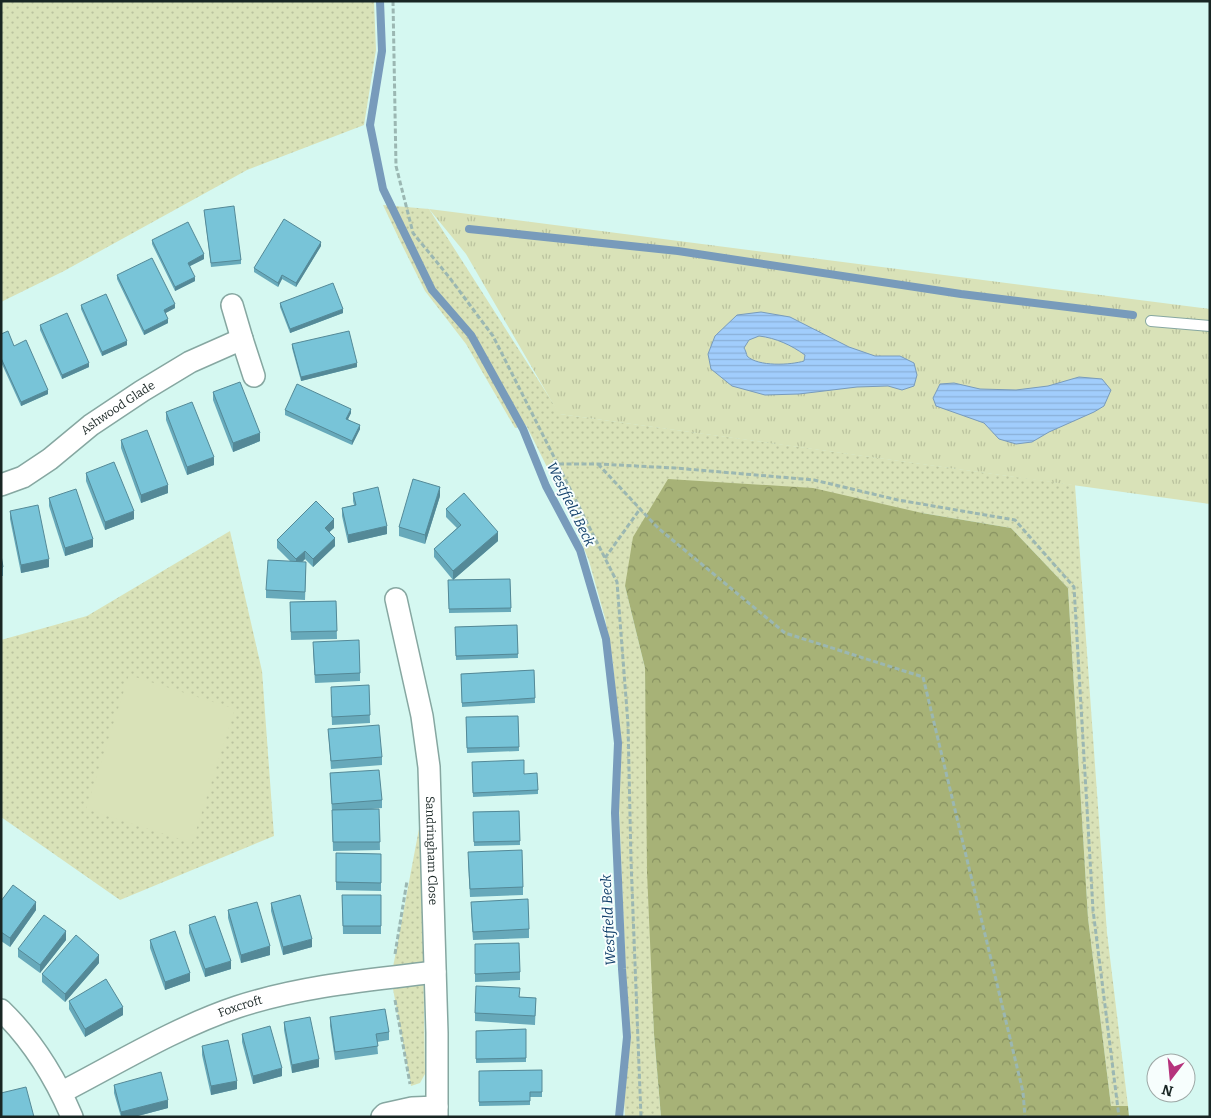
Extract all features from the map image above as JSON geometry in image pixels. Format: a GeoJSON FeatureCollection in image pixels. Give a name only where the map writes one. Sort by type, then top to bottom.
{"type":"FeatureCollection","features":[{"type":"Feature","properties":{"kind":"street"},"geometry":{"type":"LineString","coordinates":[[232,304],[254,376]]}},
{"type":"Feature","properties":{"kind":"street","name":"Ashwood Glade"},"geometry":{"type":"LineString","coordinates":[[1,485],[23,477],[50,459],[92,425],[142,391],[190,362],[242,339]]}},
{"type":"Feature","properties":{"kind":"street","name":"Sandringham Close"},"geometry":{"type":"LineString","coordinates":[[382,1117],[385,1114],[412,1108],[437,1112],[429,767],[422,716],[396,599]]}},
{"type":"Feature","properties":{"kind":"street","name":"Foxcroft"},"geometry":{"type":"LineString","coordinates":[[62,1092],[189,1026],[236,1007],[291,991],[435,972]]}},
{"type":"Feature","properties":{"kind":"street"},"geometry":{"type":"LineString","coordinates":[[1,1010],[19,1027],[41,1059],[62,1092],[72,1117]]}},
{"type":"Feature","properties":{"kind":"lane"},"geometry":{"type":"LineString","coordinates":[[1150,321],[1210,326]]}},
{"type":"Feature","properties":{"kind":"path"},"geometry":{"type":"LineString","coordinates":[[393,1],[396,166],[413,233],[450,277],[493,336],[617,582],[628,724],[641,1117]]}},
{"type":"Feature","properties":{"kind":"path"},"geometry":{"type":"LineString","coordinates":[[559,464],[675,468],[814,480],[898,500],[1015,520],[1074,587],[1093,910],[1119,1117]]}},
{"type":"Feature","properties":{"kind":"path"},"geometry":{"type":"LineString","coordinates":[[598,464],[658,528],[784,633],[923,677],[1023,1092],[1026,1117]]}},
{"type":"Feature","properties":{"kind":"path"},"geometry":{"type":"LineString","coordinates":[[605,558],[640,509]]}},
{"type":"Feature","properties":{"kind":"green space"},"geometry":{"type":"Polygon","coordinates":[[[1,1],[374,1],[376,50],[364,125],[247,170],[64,271],[1,302],[1,1]]]}},
{"type":"Feature","properties":{"kind":"green space"},"geometry":{"type":"Polygon","coordinates":[[[383,205],[429,209],[560,414],[1075,485],[1107,933],[1128,1106],[1111,1106],[1088,918],[1068,588],[1011,528],[922,513],[625,586],[645,668],[654,1034],[661,1117],[625,1117],[624,1099],[629,1053],[619,807],[621,760],[613,663],[605,618],[589,561],[570,513],[526,425],[515,428],[466,344],[425,291],[383,205]]]}},
{"type":"Feature","properties":{"kind":"green space"},"geometry":{"type":"Polygon","coordinates":[[[429,209],[1210,309],[1210,504],[559,414],[466,254],[429,209]]]}},
{"type":"Feature","properties":{"kind":"green space"},"geometry":{"type":"Polygon","coordinates":[[[668,479],[813,488],[922,513],[1011,528],[1068,588],[1088,918],[1111,1106],[1128,1106],[1129,1117],[661,1117],[654,1034],[647,872],[645,668],[625,586],[633,537],[668,479]]]}},
{"type":"Feature","properties":{"kind":"green space"},"geometry":{"type":"Polygon","coordinates":[[[230,531],[262,671],[274,836],[120,900],[1,817],[1,640],[87,616],[230,531]]]}},
{"type":"Feature","properties":{"kind":"green space"},"geometry":{"type":"Polygon","coordinates":[[[129,675],[235,709],[192,843],[86,809],[129,675]]]}},
{"type":"Feature","properties":{"kind":"green space"},"geometry":{"type":"Polygon","coordinates":[[[421,818],[425,1074],[420,1083],[411,1086],[391,978],[421,818]]]}},
{"type":"Feature","properties":{"kind":"water"},"geometry":{"type":"Polygon","coordinates":[[[761,312],[790,317],[849,347],[875,356],[900,356],[914,363],[917,375],[914,386],[902,390],[888,386],[857,387],[799,394],[765,395],[732,386],[711,369],[708,354],[715,336],[737,315],[761,312]],[[759,336],[749,340],[744,348],[747,356],[752,360],[783,364],[804,361],[805,355],[800,351],[783,342],[759,336]]]}},
{"type":"Feature","properties":{"kind":"water"},"geometry":{"type":"Polygon","coordinates":[[[1079,377],[1102,379],[1111,390],[1104,406],[1032,442],[1016,444],[999,439],[984,423],[936,406],[933,398],[940,384],[954,383],[980,389],[1016,390],[1048,386],[1079,377]]]}},
{"type":"Feature","properties":{"kind":"building"},"geometry":{"type":"Polygon","coordinates":[[[234,206],[241,260],[211,263],[204,210],[234,206]]]}},
{"type":"Feature","properties":{"kind":"building"},"geometry":{"type":"Polygon","coordinates":[[[284,219],[321,242],[296,283],[282,275],[278,283],[254,268],[284,219]]]}},
{"type":"Feature","properties":{"kind":"building"},"geometry":{"type":"Polygon","coordinates":[[[188,222],[204,254],[188,263],[195,277],[175,287],[152,240],[188,222]]]}},
{"type":"Feature","properties":{"kind":"building"},"geometry":{"type":"Polygon","coordinates":[[[152,258],[175,304],[164,310],[168,319],[144,331],[117,275],[152,258]]]}},
{"type":"Feature","properties":{"kind":"building"},"geometry":{"type":"Polygon","coordinates":[[[333,283],[343,309],[290,329],[280,303],[333,283]]]}},
{"type":"Feature","properties":{"kind":"building"},"geometry":{"type":"Polygon","coordinates":[[[106,294],[127,341],[102,352],[81,305],[106,294]]]}},
{"type":"Feature","properties":{"kind":"building"},"geometry":{"type":"Polygon","coordinates":[[[67,313],[89,363],[62,375],[40,325],[67,313]]]}},
{"type":"Feature","properties":{"kind":"building"},"geometry":{"type":"Polygon","coordinates":[[[8,331],[14,346],[26,340],[48,390],[21,402],[1,358],[1,334],[8,331]]]}},
{"type":"Feature","properties":{"kind":"building"},"geometry":{"type":"Polygon","coordinates":[[[349,331],[357,363],[301,377],[292,344],[349,331]]]}},
{"type":"Feature","properties":{"kind":"building"},"geometry":{"type":"Polygon","coordinates":[[[240,382],[260,433],[233,443],[213,392],[240,382]]]}},
{"type":"Feature","properties":{"kind":"building"},"geometry":{"type":"Polygon","coordinates":[[[297,384],[351,409],[346,419],[360,425],[352,441],[285,410],[297,384]]]}},
{"type":"Feature","properties":{"kind":"building"},"geometry":{"type":"Polygon","coordinates":[[[192,402],[214,457],[187,467],[166,412],[192,402]]]}},
{"type":"Feature","properties":{"kind":"building"},"geometry":{"type":"Polygon","coordinates":[[[147,430],[168,485],[141,495],[121,440],[147,430]]]}},
{"type":"Feature","properties":{"kind":"building"},"geometry":{"type":"Polygon","coordinates":[[[114,462],[134,511],[105,522],[86,473],[114,462]]]}},
{"type":"Feature","properties":{"kind":"building"},"geometry":{"type":"Polygon","coordinates":[[[413,479],[440,487],[425,535],[399,527],[413,479]]]}},
{"type":"Feature","properties":{"kind":"building"},"geometry":{"type":"Polygon","coordinates":[[[378,487],[387,526],[348,535],[342,508],[356,505],[353,493],[378,487]]]}},
{"type":"Feature","properties":{"kind":"building"},"geometry":{"type":"Polygon","coordinates":[[[76,489],[93,539],[65,548],[49,498],[76,489]]]}},
{"type":"Feature","properties":{"kind":"building"},"geometry":{"type":"Polygon","coordinates":[[[464,493],[498,532],[453,571],[434,549],[461,525],[446,509],[464,493]]]}},
{"type":"Feature","properties":{"kind":"building"},"geometry":{"type":"Polygon","coordinates":[[[316,501],[334,519],[325,528],[335,538],[313,559],[305,551],[296,559],[277,540],[316,501]]]}},
{"type":"Feature","properties":{"kind":"building"},"geometry":{"type":"Polygon","coordinates":[[[38,505],[49,559],[21,565],[10,511],[38,505]]]}},
{"type":"Feature","properties":{"kind":"building"},"geometry":{"type":"Polygon","coordinates":[[[268,560],[306,562],[305,592],[266,590],[268,560]]]}},
{"type":"Feature","properties":{"kind":"building"},"geometry":{"type":"Polygon","coordinates":[[[510,579],[511,608],[449,609],[448,580],[510,579]]]}},
{"type":"Feature","properties":{"kind":"building"},"geometry":{"type":"Polygon","coordinates":[[[336,601],[337,631],[291,632],[290,602],[336,601]]]}},
{"type":"Feature","properties":{"kind":"building"},"geometry":{"type":"Polygon","coordinates":[[[517,625],[518,654],[456,656],[455,627],[517,625]]]}},
{"type":"Feature","properties":{"kind":"building"},"geometry":{"type":"Polygon","coordinates":[[[359,640],[360,673],[315,675],[313,642],[359,640]]]}},
{"type":"Feature","properties":{"kind":"building"},"geometry":{"type":"Polygon","coordinates":[[[534,670],[535,698],[462,703],[461,674],[534,670]]]}},
{"type":"Feature","properties":{"kind":"building"},"geometry":{"type":"Polygon","coordinates":[[[369,685],[370,715],[332,717],[331,687],[369,685]]]}},
{"type":"Feature","properties":{"kind":"building"},"geometry":{"type":"Polygon","coordinates":[[[518,716],[519,747],[467,748],[466,717],[518,716]]]}},
{"type":"Feature","properties":{"kind":"building"},"geometry":{"type":"Polygon","coordinates":[[[379,725],[382,757],[331,761],[328,729],[379,725]]]}},
{"type":"Feature","properties":{"kind":"building"},"geometry":{"type":"Polygon","coordinates":[[[524,760],[524,774],[537,773],[538,790],[473,793],[472,762],[524,760]]]}},
{"type":"Feature","properties":{"kind":"building"},"geometry":{"type":"Polygon","coordinates":[[[379,770],[382,800],[332,804],[330,773],[379,770]]]}},
{"type":"Feature","properties":{"kind":"building"},"geometry":{"type":"Polygon","coordinates":[[[379,809],[380,842],[333,842],[332,810],[379,809]]]}},
{"type":"Feature","properties":{"kind":"building"},"geometry":{"type":"Polygon","coordinates":[[[519,811],[520,841],[474,842],[473,812],[519,811]]]}},
{"type":"Feature","properties":{"kind":"building"},"geometry":{"type":"Polygon","coordinates":[[[522,850],[523,887],[470,889],[468,852],[522,850]]]}},
{"type":"Feature","properties":{"kind":"building"},"geometry":{"type":"Polygon","coordinates":[[[336,853],[381,854],[381,883],[336,882],[336,853]]]}},
{"type":"Feature","properties":{"kind":"building"},"geometry":{"type":"Polygon","coordinates":[[[13,885],[36,902],[10,938],[1,932],[1,901],[13,885]]]}},
{"type":"Feature","properties":{"kind":"building"},"geometry":{"type":"Polygon","coordinates":[[[300,895],[312,939],[283,947],[271,903],[300,895]]]}},
{"type":"Feature","properties":{"kind":"building"},"geometry":{"type":"Polygon","coordinates":[[[342,895],[381,895],[381,926],[343,926],[342,895]]]}},
{"type":"Feature","properties":{"kind":"building"},"geometry":{"type":"Polygon","coordinates":[[[528,899],[529,929],[473,932],[471,902],[528,899]]]}},
{"type":"Feature","properties":{"kind":"building"},"geometry":{"type":"Polygon","coordinates":[[[257,902],[270,946],[241,955],[228,910],[257,902]]]}},
{"type":"Feature","properties":{"kind":"building"},"geometry":{"type":"Polygon","coordinates":[[[44,915],[66,931],[40,965],[18,949],[44,915]]]}},
{"type":"Feature","properties":{"kind":"building"},"geometry":{"type":"Polygon","coordinates":[[[215,916],[231,961],[205,969],[189,925],[215,916]]]}},
{"type":"Feature","properties":{"kind":"building"},"geometry":{"type":"Polygon","coordinates":[[[175,931],[190,973],[165,982],[150,940],[175,931]]]}},
{"type":"Feature","properties":{"kind":"building"},"geometry":{"type":"Polygon","coordinates":[[[76,935],[99,955],[65,994],[42,974],[76,935]]]}},
{"type":"Feature","properties":{"kind":"building"},"geometry":{"type":"Polygon","coordinates":[[[519,943],[520,972],[475,974],[475,944],[519,943]]]}},
{"type":"Feature","properties":{"kind":"building"},"geometry":{"type":"Polygon","coordinates":[[[106,979],[123,1007],[85,1029],[69,1001],[106,979]]]}},
{"type":"Feature","properties":{"kind":"building"},"geometry":{"type":"Polygon","coordinates":[[[476,986],[520,988],[519,997],[536,998],[535,1016],[475,1013],[476,986]]]}},
{"type":"Feature","properties":{"kind":"building"},"geometry":{"type":"Polygon","coordinates":[[[385,1009],[389,1032],[376,1034],[378,1046],[335,1052],[330,1017],[385,1009]]]}},
{"type":"Feature","properties":{"kind":"building"},"geometry":{"type":"Polygon","coordinates":[[[310,1017],[319,1059],[292,1065],[284,1022],[310,1017]]]}},
{"type":"Feature","properties":{"kind":"building"},"geometry":{"type":"Polygon","coordinates":[[[270,1026],[282,1068],[253,1076],[242,1034],[270,1026]]]}},
{"type":"Feature","properties":{"kind":"building"},"geometry":{"type":"Polygon","coordinates":[[[526,1029],[526,1058],[476,1059],[476,1031],[526,1029]]]}},
{"type":"Feature","properties":{"kind":"building"},"geometry":{"type":"Polygon","coordinates":[[[228,1040],[237,1081],[211,1086],[202,1046],[228,1040]]]}},
{"type":"Feature","properties":{"kind":"building"},"geometry":{"type":"Polygon","coordinates":[[[542,1070],[542,1092],[530,1092],[530,1101],[479,1102],[479,1071],[542,1070]]]}},
{"type":"Feature","properties":{"kind":"building"},"geometry":{"type":"Polygon","coordinates":[[[161,1072],[168,1100],[121,1112],[114,1085],[161,1072]]]}},
{"type":"Feature","properties":{"kind":"building"},"geometry":{"type":"Polygon","coordinates":[[[26,1087],[34,1117],[1,1117],[1,1093],[26,1087]]]}},
{"type":"Feature","properties":{"kind":"waterway","name":"Westfield Beck"},"geometry":{"type":"LineString","coordinates":[[380,1],[382,51],[370,125],[383,189],[432,290],[471,335],[523,429],[546,486],[580,550],[606,639],[618,743],[615,813],[627,1037],[619,1117]]}},
{"type":"Feature","properties":{"kind":"waterway"},"geometry":{"type":"LineString","coordinates":[[469,229],[678,251],[961,294],[1133,315]]}}]}
